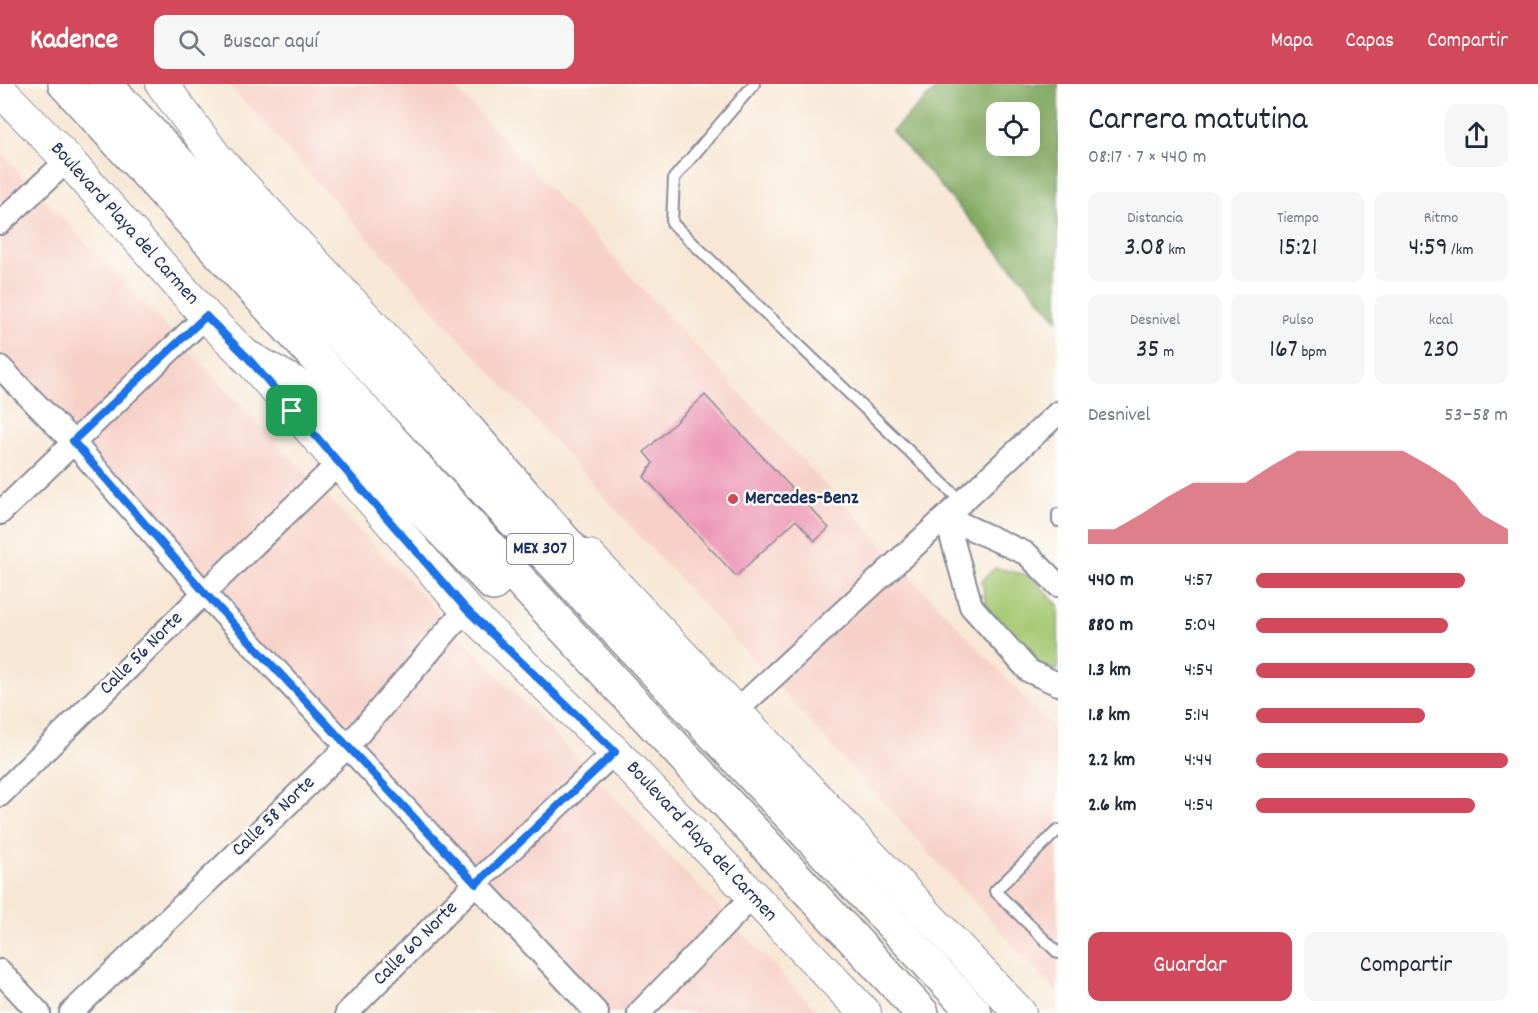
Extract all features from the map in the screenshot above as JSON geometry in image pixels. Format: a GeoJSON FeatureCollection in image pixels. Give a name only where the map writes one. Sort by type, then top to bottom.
{"type":"FeatureCollection","features":[{"type":"Feature","properties":{"kind":"highway","name":"MEX 307"},"geometry":{"type":"LineString","coordinates":[[65,84],[922,1013]]}},
{"type":"Feature","properties":{"kind":"highway","name":"MEX 307"},"geometry":{"type":"LineString","coordinates":[[105,84],[975,1013]]}},
{"type":"Feature","properties":{"kind":"highway"},"geometry":{"type":"LineString","coordinates":[[247,357],[294,383],[383,468],[733,833],[832,916]]}},
{"type":"Feature","properties":{"kind":"highway"},"geometry":{"type":"LineString","coordinates":[[437,394],[692,688],[784,789],[835,864]]}},
{"type":"Feature","properties":{"kind":"main road"},"geometry":{"type":"LineString","coordinates":[[162,84],[216,158],[1020,1013]]}},
{"type":"Feature","properties":{"kind":"main road","name":"Boulevard Playa del Carmen"},"geometry":{"type":"LineString","coordinates":[[0,90],[68,160],[206,316],[247,357],[466,609],[615,752],[865,1013]]}},
{"type":"Feature","properties":{"kind":"street"},"geometry":{"type":"LineString","coordinates":[[0,223],[68,160]]}},
{"type":"Feature","properties":{"kind":"street"},"geometry":{"type":"LineString","coordinates":[[0,513],[206,316]]}},
{"type":"Feature","properties":{"kind":"street"},"geometry":{"type":"LineString","coordinates":[[0,367],[73,441],[204,592],[597,1013]]}},
{"type":"Feature","properties":{"kind":"street"},"geometry":{"type":"LineString","coordinates":[[736,711],[1058,413]]}},
{"type":"Feature","properties":{"kind":"street","name":"Calle 56 Norte"},"geometry":{"type":"LineString","coordinates":[[0,795],[204,592],[338,464]]}},
{"type":"Feature","properties":{"kind":"street"},"geometry":{"type":"LineString","coordinates":[[954,509],[1027,554],[1058,585]]}},
{"type":"Feature","properties":{"kind":"street"},"geometry":{"type":"LineString","coordinates":[[954,509],[971,606],[1029,671],[1058,684]]}},
{"type":"Feature","properties":{"kind":"street","name":"Calle 58 Norte"},"geometry":{"type":"LineString","coordinates":[[70,1013],[348,746],[466,609]]}},
{"type":"Feature","properties":{"kind":"street","name":"Calle 60 Norte"},"geometry":{"type":"LineString","coordinates":[[347,1013],[476,884],[615,752]]}},
{"type":"Feature","properties":{"kind":"street"},"geometry":{"type":"LineString","coordinates":[[639,1013],[752,897]]}},
{"type":"Feature","properties":{"kind":"street"},"geometry":{"type":"LineString","coordinates":[[0,971],[39,1013]]}},
{"type":"Feature","properties":{"kind":"lane"},"geometry":{"type":"LineString","coordinates":[[754,84],[674,178],[672,224],[954,509]]}},
{"type":"Feature","properties":{"kind":"lane"},"geometry":{"type":"LineString","coordinates":[[1058,514],[1058,521]]}},
{"type":"Feature","properties":{"kind":"lane"},"geometry":{"type":"LineString","coordinates":[[1058,830],[994,891],[1058,953]]}},
{"type":"Feature","properties":{"kind":"shaded area"},"geometry":{"type":"Polygon","coordinates":[[[228,84],[452,84],[1058,734],[1058,994],[228,84]]]}},
{"type":"Feature","properties":{"kind":"shaded area"},"geometry":{"type":"Polygon","coordinates":[[[0,152],[819,1013],[600,1013],[0,376],[0,152]]]}},
{"type":"Feature","properties":{"kind":"green space"},"geometry":{"type":"Polygon","coordinates":[[[941,84],[1058,84],[1058,320],[892,131],[941,84]]]}},
{"type":"Feature","properties":{"kind":"green space"},"geometry":{"type":"Polygon","coordinates":[[[995,568],[1031,576],[1058,605],[1058,670],[1034,664],[988,615],[982,581],[995,568]]]}},
{"type":"Feature","properties":{"kind":"building","name":"Mercedes-Benz"},"geometry":{"type":"Polygon","coordinates":[[[705,395],[829,528],[815,541],[796,520],[736,576],[644,477],[653,463],[644,452],[705,395]]]}},
{"type":"Feature","properties":{"kind":"place","name":"Mercedes-Benz"},"geometry":{"type":"Point","coordinates":[733,499]}},
{"type":"Feature","properties":{"kind":"route"},"geometry":{"type":"LineString","coordinates":[[206,316],[247,357],[292,411],[466,609],[615,752],[476,884],[204,592],[73,441],[206,316]]}}]}
